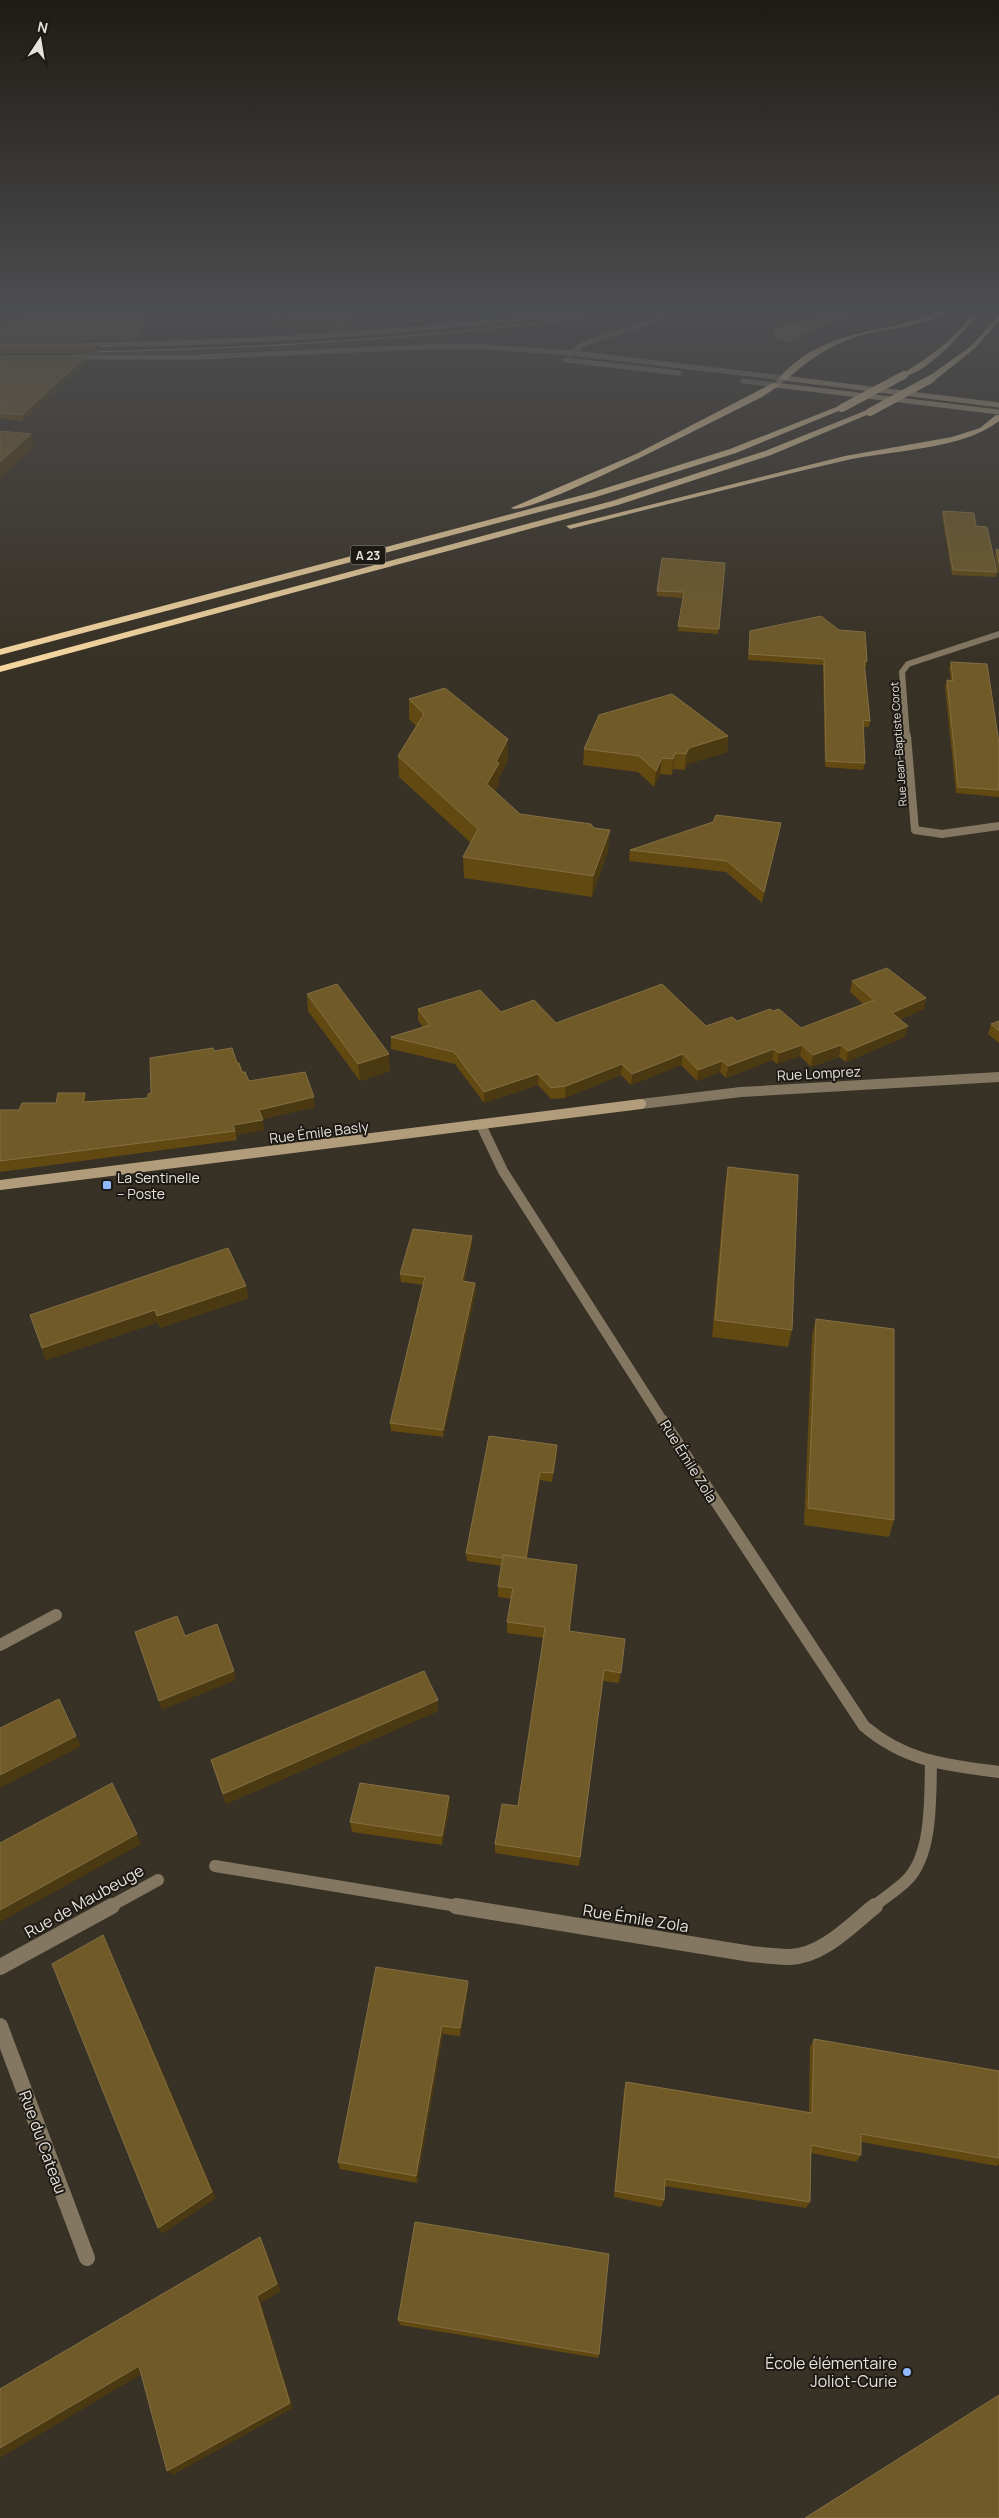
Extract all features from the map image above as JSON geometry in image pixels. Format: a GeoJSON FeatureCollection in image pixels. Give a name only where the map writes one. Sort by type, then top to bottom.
{"type":"FeatureCollection","features":[{"type":"Feature","properties":{"kind":"highway"},"geometry":{"type":"LineString","coordinates":[[429,539],[593,477],[699,425]]}},
{"type":"Feature","properties":{"kind":"highway","name":"A 23"},"geometry":{"type":"LineString","coordinates":[[0,652],[429,539],[677,469],[754,444],[802,425]]}},
{"type":"Feature","properties":{"kind":"highway","name":"A 23"},"geometry":{"type":"LineString","coordinates":[[0,669],[533,526],[696,478],[799,442],[840,425]]}},
{"type":"Feature","properties":{"kind":"highway"},"geometry":{"type":"LineString","coordinates":[[563,528],[835,460],[953,439],[983,430],[990,425]]}},
{"type":"Feature","properties":{"kind":"highway"},"geometry":{"type":"LineString","coordinates":[[361,572],[451,556],[535,535]]}},
{"type":"Feature","properties":{"kind":"main road","name":"Rue Émile Basly"},"geometry":{"type":"LineString","coordinates":[[0,1185],[641,1104]]}},
{"type":"Feature","properties":{"kind":"street","name":"Rue Jean-Baptiste Corot"},"geometry":{"type":"LineString","coordinates":[[999,634],[914,661],[908,664],[902,672],[914,830],[942,834],[999,826]]}},
{"type":"Feature","properties":{"kind":"street","name":"Rue Lomprez"},"geometry":{"type":"LineString","coordinates":[[641,1104],[741,1092],[999,1077]]}},
{"type":"Feature","properties":{"kind":"street","name":"Rue Émile Zola"},"geometry":{"type":"LineString","coordinates":[[481,1125],[503,1171],[852,1711],[877,1739],[893,1750],[931,1761],[999,1772]]}},
{"type":"Feature","properties":{"kind":"street"},"geometry":{"type":"LineString","coordinates":[[0,1645],[56,1615]]}},
{"type":"Feature","properties":{"kind":"street","name":"Rue Émile Zola"},"geometry":{"type":"LineString","coordinates":[[215,1866],[751,1954],[791,1957],[809,1953],[828,1943],[908,1879],[918,1864],[924,1848],[930,1813],[931,1761]]}},
{"type":"Feature","properties":{"kind":"street","name":"Rue de Maubeuge"},"geometry":{"type":"LineString","coordinates":[[0,1967],[158,1880]]}},
{"type":"Feature","properties":{"kind":"street","name":"Rue du Cateau"},"geometry":{"type":"LineString","coordinates":[[0,2026],[86,2258]]}},
{"type":"Feature","properties":{"kind":"building"},"geometry":{"type":"Polygon","coordinates":[[[0,431],[31,434],[0,462],[0,431]]]}},
{"type":"Feature","properties":{"kind":"building"},"geometry":{"type":"Polygon","coordinates":[[[943,511],[974,513],[976,526],[987,527],[997,572],[953,570],[943,511]]]}},
{"type":"Feature","properties":{"kind":"building"},"geometry":{"type":"Polygon","coordinates":[[[996,549],[999,550],[999,562],[996,549]]]}},
{"type":"Feature","properties":{"kind":"building"},"geometry":{"type":"Polygon","coordinates":[[[662,558],[725,563],[719,629],[678,626],[684,592],[657,591],[662,558]]]}},
{"type":"Feature","properties":{"kind":"building"},"geometry":{"type":"Polygon","coordinates":[[[821,616],[839,630],[865,632],[867,661],[864,661],[870,721],[863,720],[865,763],[826,761],[824,659],[749,654],[750,631],[821,616]]]}},
{"type":"Feature","properties":{"kind":"building"},"geometry":{"type":"Polygon","coordinates":[[[951,662],[987,664],[999,743],[999,790],[958,787],[947,680],[953,681],[951,662]]]}},
{"type":"Feature","properties":{"kind":"building"},"geometry":{"type":"Polygon","coordinates":[[[445,688],[508,739],[496,762],[499,763],[487,784],[520,814],[591,824],[594,828],[610,830],[593,876],[463,857],[478,829],[398,756],[424,714],[409,699],[445,688]]]}},
{"type":"Feature","properties":{"kind":"building"},"geometry":{"type":"Polygon","coordinates":[[[672,694],[728,736],[689,748],[686,754],[675,753],[673,759],[662,758],[656,771],[639,756],[584,749],[599,715],[672,694]]]}},
{"type":"Feature","properties":{"kind":"building"},"geometry":{"type":"Polygon","coordinates":[[[716,815],[781,823],[764,892],[727,861],[630,850],[713,822],[716,815]]]}},
{"type":"Feature","properties":{"kind":"building"},"geometry":{"type":"Polygon","coordinates":[[[887,968],[926,998],[892,1013],[908,1026],[848,1051],[841,1045],[813,1055],[802,1045],[779,1053],[774,1049],[728,1066],[722,1061],[698,1070],[683,1054],[632,1074],[622,1064],[566,1086],[551,1088],[538,1074],[484,1092],[454,1052],[391,1037],[430,1025],[418,1009],[480,990],[501,1012],[534,1000],[556,1023],[662,984],[706,1026],[732,1017],[737,1021],[770,1009],[773,1011],[779,1009],[801,1028],[874,1000],[852,981],[887,968]]]}},
{"type":"Feature","properties":{"kind":"building"},"geometry":{"type":"Polygon","coordinates":[[[337,984],[389,1054],[358,1064],[307,994],[337,984]]]}},
{"type":"Feature","properties":{"kind":"building"},"geometry":{"type":"Polygon","coordinates":[[[999,1021],[999,1031],[991,1024],[999,1021]]]}},
{"type":"Feature","properties":{"kind":"building"},"geometry":{"type":"Polygon","coordinates":[[[213,1048],[214,1051],[232,1048],[237,1063],[239,1063],[242,1072],[245,1072],[249,1081],[305,1072],[314,1097],[259,1110],[263,1120],[233,1125],[235,1131],[0,1161],[0,1110],[19,1110],[22,1103],[56,1103],[58,1093],[85,1093],[83,1102],[148,1098],[148,1094],[151,1093],[150,1058],[213,1048]]]}},
{"type":"Feature","properties":{"kind":"building"},"geometry":{"type":"Polygon","coordinates":[[[728,1167],[798,1175],[792,1330],[715,1320],[728,1167]]]}},
{"type":"Feature","properties":{"kind":"building"},"geometry":{"type":"Polygon","coordinates":[[[413,1229],[472,1236],[462,1281],[475,1283],[443,1430],[390,1423],[425,1277],[400,1274],[413,1229]]]}},
{"type":"Feature","properties":{"kind":"building"},"geometry":{"type":"Polygon","coordinates":[[[228,1248],[246,1286],[157,1316],[155,1310],[42,1348],[30,1315],[228,1248]]]}},
{"type":"Feature","properties":{"kind":"building"},"geometry":{"type":"Polygon","coordinates":[[[816,1319],[894,1329],[894,1520],[808,1508],[816,1319]]]}},
{"type":"Feature","properties":{"kind":"building"},"geometry":{"type":"Polygon","coordinates":[[[489,1436],[557,1445],[553,1473],[540,1472],[526,1558],[503,1555],[503,1558],[466,1553],[489,1436]]]}},
{"type":"Feature","properties":{"kind":"building"},"geometry":{"type":"Polygon","coordinates":[[[503,1555],[577,1565],[569,1631],[625,1639],[621,1673],[604,1670],[580,1857],[495,1844],[502,1804],[518,1806],[545,1627],[507,1622],[513,1588],[498,1586],[503,1555]]]}},
{"type":"Feature","properties":{"kind":"building"},"geometry":{"type":"Polygon","coordinates":[[[177,1616],[185,1636],[217,1624],[234,1671],[159,1701],[135,1632],[177,1616]]]}},
{"type":"Feature","properties":{"kind":"building"},"geometry":{"type":"Polygon","coordinates":[[[424,1671],[438,1700],[223,1794],[211,1760],[424,1671]]]}},
{"type":"Feature","properties":{"kind":"building"},"geometry":{"type":"Polygon","coordinates":[[[59,1699],[76,1736],[0,1775],[0,1728],[59,1699]]]}},
{"type":"Feature","properties":{"kind":"building"},"geometry":{"type":"Polygon","coordinates":[[[112,1783],[137,1834],[0,1910],[0,1843],[112,1783]]]}},
{"type":"Feature","properties":{"kind":"building"},"geometry":{"type":"Polygon","coordinates":[[[360,1783],[449,1796],[442,1836],[350,1822],[360,1783]]]}},
{"type":"Feature","properties":{"kind":"building"},"geometry":{"type":"Polygon","coordinates":[[[103,1935],[212,2192],[158,2228],[52,1964],[103,1935]]]}},
{"type":"Feature","properties":{"kind":"building"},"geometry":{"type":"Polygon","coordinates":[[[376,1967],[468,1981],[460,2028],[442,2026],[416,2176],[338,2162],[376,1967]]]}},
{"type":"Feature","properties":{"kind":"building"},"geometry":{"type":"Polygon","coordinates":[[[814,2039],[999,2071],[999,2158],[861,2134],[861,2155],[811,2145],[810,2202],[665,2179],[664,2200],[615,2191],[626,2082],[812,2113],[814,2039]]]}},
{"type":"Feature","properties":{"kind":"building"},"geometry":{"type":"Polygon","coordinates":[[[415,2222],[609,2254],[599,2354],[398,2320],[415,2222]]]}},
{"type":"Feature","properties":{"kind":"building"},"geometry":{"type":"Polygon","coordinates":[[[260,2237],[277,2284],[257,2296],[290,2403],[167,2471],[139,2366],[0,2448],[0,2389],[260,2237]]]}},
{"type":"Feature","properties":{"kind":"building"},"geometry":{"type":"Polygon","coordinates":[[[999,2395],[999,2518],[805,2518],[999,2395]]]}},
{"type":"Feature","properties":{"kind":"place","name":"La Sentinelle – Poste"},"geometry":{"type":"Point","coordinates":[107,1185]}},
{"type":"Feature","properties":{"kind":"place","name":"École élémentaire Joliot-Curie"},"geometry":{"type":"Point","coordinates":[907,2372]}}]}
